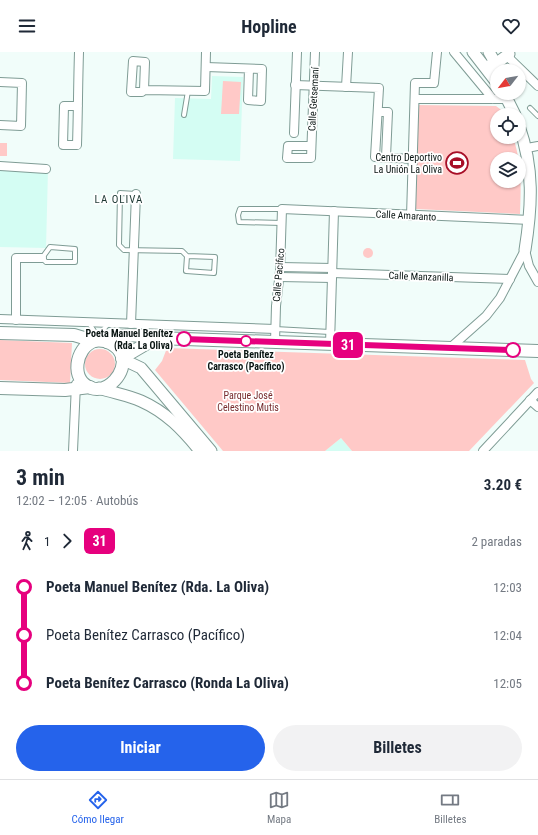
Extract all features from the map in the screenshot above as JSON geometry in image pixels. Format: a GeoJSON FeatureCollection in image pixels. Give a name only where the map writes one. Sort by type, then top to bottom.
{"type":"FeatureCollection","features":[{"type":"Feature","properties":{"kind":"main road"},"geometry":{"type":"LineString","coordinates":[[473,52],[490,73]]}},
{"type":"Feature","properties":{"kind":"main road"},"geometry":{"type":"LineString","coordinates":[[490,52],[498,64]]}},
{"type":"Feature","properties":{"kind":"main road"},"geometry":{"type":"LineString","coordinates":[[503,64],[509,54]]}},
{"type":"Feature","properties":{"kind":"main road"},"geometry":{"type":"LineString","coordinates":[[486,67],[490,67]]}},
{"type":"Feature","properties":{"kind":"main road"},"geometry":{"type":"LineString","coordinates":[[525,250],[530,220],[532,147],[526,137]]}},
{"type":"Feature","properties":{"kind":"main road"},"geometry":{"type":"LineString","coordinates":[[151,340],[133,327],[120,335],[84,347],[79,354],[77,362],[81,378],[95,388],[140,400],[154,408],[176,423],[200,451]]}},
{"type":"Feature","properties":{"kind":"main road"},"geometry":{"type":"LineString","coordinates":[[0,333],[74,335],[100,341],[116,347],[122,359],[122,368],[118,377],[110,384],[95,388],[76,390],[0,388]]}},
{"type":"Feature","properties":{"kind":"main road"},"geometry":{"type":"LineString","coordinates":[[151,340],[138,350],[136,356],[141,368],[210,451]]}},
{"type":"Feature","properties":{"kind":"main road"},"geometry":{"type":"LineString","coordinates":[[122,359],[133,350],[151,340],[275,342],[538,351]]}},
{"type":"Feature","properties":{"kind":"main road"},"geometry":{"type":"LineString","coordinates":[[122,359],[141,368]]}},
{"type":"Feature","properties":{"kind":"street"},"geometry":{"type":"LineString","coordinates":[[78,106],[64,106],[63,145],[77,146],[78,106],[79,52]]}},
{"type":"Feature","properties":{"kind":"street"},"geometry":{"type":"LineString","coordinates":[[144,90],[206,91],[206,52]]}},
{"type":"Feature","properties":{"kind":"street"},"geometry":{"type":"LineString","coordinates":[[294,133],[297,52]]}},
{"type":"Feature","properties":{"kind":"street","name":"Calle Getsemaní"},"geometry":{"type":"LineString","coordinates":[[311,146],[315,52]]}},
{"type":"Feature","properties":{"kind":"street"},"geometry":{"type":"LineString","coordinates":[[346,87],[348,52]]}},
{"type":"Feature","properties":{"kind":"street"},"geometry":{"type":"LineString","coordinates":[[411,216],[415,83],[434,83],[437,52]]}},
{"type":"Feature","properties":{"kind":"street"},"geometry":{"type":"LineString","coordinates":[[454,52],[490,95]]}},
{"type":"Feature","properties":{"kind":"street"},"geometry":{"type":"LineString","coordinates":[[509,54],[538,86]]}},
{"type":"Feature","properties":{"kind":"street"},"geometry":{"type":"LineString","coordinates":[[206,66],[249,69]]}},
{"type":"Feature","properties":{"kind":"street"},"geometry":{"type":"LineString","coordinates":[[0,82],[22,83],[21,126],[0,125]]}},
{"type":"Feature","properties":{"kind":"street"},"geometry":{"type":"LineString","coordinates":[[295,85],[379,88],[375,157],[413,159]]}},
{"type":"Feature","properties":{"kind":"street"},"geometry":{"type":"LineString","coordinates":[[415,99],[490,99]]}},
{"type":"Feature","properties":{"kind":"street"},"geometry":{"type":"LineString","coordinates":[[0,166],[46,169]]}},
{"type":"Feature","properties":{"kind":"street"},"geometry":{"type":"LineString","coordinates":[[133,350],[136,194]]}},
{"type":"Feature","properties":{"kind":"street","name":"Calle Amaranto"},"geometry":{"type":"LineString","coordinates":[[282,209],[411,216],[530,220]]}},
{"type":"Feature","properties":{"kind":"street","name":"Calle Pacifico"},"geometry":{"type":"LineString","coordinates":[[275,342],[276,306],[280,277],[282,209]]}},
{"type":"Feature","properties":{"kind":"street"},"geometry":{"type":"LineString","coordinates":[[330,344],[334,211]]}},
{"type":"Feature","properties":{"kind":"street"},"geometry":{"type":"LineString","coordinates":[[450,348],[486,316],[500,298],[525,250]]}},
{"type":"Feature","properties":{"kind":"street"},"geometry":{"type":"LineString","coordinates":[[525,250],[529,266],[538,282]]}},
{"type":"Feature","properties":{"kind":"street"},"geometry":{"type":"LineString","coordinates":[[16,320],[16,258],[42,258]]}},
{"type":"Feature","properties":{"kind":"street","name":"Calle Manzanilla"},"geometry":{"type":"LineString","coordinates":[[280,267],[332,273],[510,279]]}},
{"type":"Feature","properties":{"kind":"street","name":"Calle Manzanilla"},"geometry":{"type":"LineString","coordinates":[[280,277],[332,273]]}},
{"type":"Feature","properties":{"kind":"street"},"geometry":{"type":"LineString","coordinates":[[0,319],[108,324],[133,327],[275,329]]}},
{"type":"Feature","properties":{"kind":"street"},"geometry":{"type":"LineString","coordinates":[[73,451],[78,370]]}},
{"type":"Feature","properties":{"kind":"street"},"geometry":{"type":"LineString","coordinates":[[483,451],[538,392]]}},
{"type":"Feature","properties":{"kind":"street"},"geometry":{"type":"LineString","coordinates":[[530,400],[538,407]]}},
{"type":"Feature","properties":{"kind":"lane"},"geometry":{"type":"LineString","coordinates":[[184,115],[188,90]]}},
{"type":"Feature","properties":{"kind":"lane"},"geometry":{"type":"LineString","coordinates":[[530,108],[538,116]]}},
{"type":"Feature","properties":{"kind":"lane"},"geometry":{"type":"LineString","coordinates":[[136,194],[120,193],[119,245],[124,250],[134,251],[182,250],[187,256],[186,271],[214,273],[215,257],[187,256]]}},
{"type":"Feature","properties":{"kind":"lane"},"geometry":{"type":"LineString","coordinates":[[282,209],[240,209],[238,215],[239,222],[282,223]]}},
{"type":"Feature","properties":{"kind":"lane"},"geometry":{"type":"LineString","coordinates":[[50,248],[75,249],[75,262],[46,262],[42,258],[50,248]]}},
{"type":"Feature","properties":{"kind":"lane"},"geometry":{"type":"LineString","coordinates":[[89,323],[100,341]]}},
{"type":"Feature","properties":{"kind":"lane"},"geometry":{"type":"LineString","coordinates":[[100,341],[103,330],[108,324]]}},
{"type":"Feature","properties":{"kind":"lane"},"geometry":{"type":"LineString","coordinates":[[275,329],[330,332]]}},
{"type":"Feature","properties":{"kind":"shaded area"},"geometry":{"type":"Polygon","coordinates":[[[212,76],[243,77],[240,161],[173,159],[175,98],[211,99],[212,76]]]}},
{"type":"Feature","properties":{"kind":"shaded area"},"geometry":{"type":"Polygon","coordinates":[[[0,169],[48,170],[46,248],[0,247],[0,169]]]}},
{"type":"Feature","properties":{"kind":"shaded area"},"geometry":{"type":"Polygon","coordinates":[[[341,438],[352,451],[325,451],[341,438]]]}},
{"type":"Feature","properties":{"kind":"green space"},"geometry":{"type":"Polygon","coordinates":[[[223,81],[241,82],[239,114],[221,114],[223,81]]]}},
{"type":"Feature","properties":{"kind":"green space","name":"Centro Deportivo La Unión La Oliva"},"geometry":{"type":"Polygon","coordinates":[[[417,105],[496,106],[499,108],[490,108],[490,144],[515,144],[517,152],[490,152],[490,188],[521,188],[520,214],[416,209],[417,105]]]}},
{"type":"Feature","properties":{"kind":"green space"},"geometry":{"type":"Polygon","coordinates":[[[0,143],[7,143],[7,156],[0,156],[0,143]]]}},
{"type":"Feature","properties":{"kind":"green space"},"geometry":{"type":"Polygon","coordinates":[[[366,248],[370,248],[372,249],[372,257],[366,258],[363,255],[363,251],[366,248]]]}},
{"type":"Feature","properties":{"kind":"green space"},"geometry":{"type":"Polygon","coordinates":[[[0,340],[72,343],[70,383],[0,380],[0,340]]]}},
{"type":"Feature","properties":{"kind":"green space","name":"Parque José Celestino Mutis"},"geometry":{"type":"Polygon","coordinates":[[[167,348],[525,360],[531,379],[534,383],[469,451],[352,451],[341,438],[325,451],[223,451],[155,370],[162,361],[167,348]]]}},
{"type":"Feature","properties":{"kind":"green space"},"geometry":{"type":"Polygon","coordinates":[[[100,349],[111,353],[115,364],[111,375],[100,379],[89,375],[85,364],[89,353],[100,349]]]}},
{"type":"Feature","properties":{"kind":"bus line","name":"31"},"geometry":{"type":"LineString","coordinates":[[184,339],[513,350]]}},
{"type":"Feature","properties":{"kind":"place","name":"Centro Deportivo La Unión La Oliva"},"geometry":{"type":"Point","coordinates":[457,163]}},
{"type":"Feature","properties":{"kind":"place","name":"Poeta Manuel Benítez (Rda. La Oliva)"},"geometry":{"type":"Point","coordinates":[184,339]}},
{"type":"Feature","properties":{"kind":"place","name":"Poeta Benítez Carrasco (Pacífico)"},"geometry":{"type":"Point","coordinates":[246,341]}},
{"type":"Feature","properties":{"kind":"district","name":"LA OLIVA"},"geometry":{"type":"Point","coordinates":[119,199]}}]}
